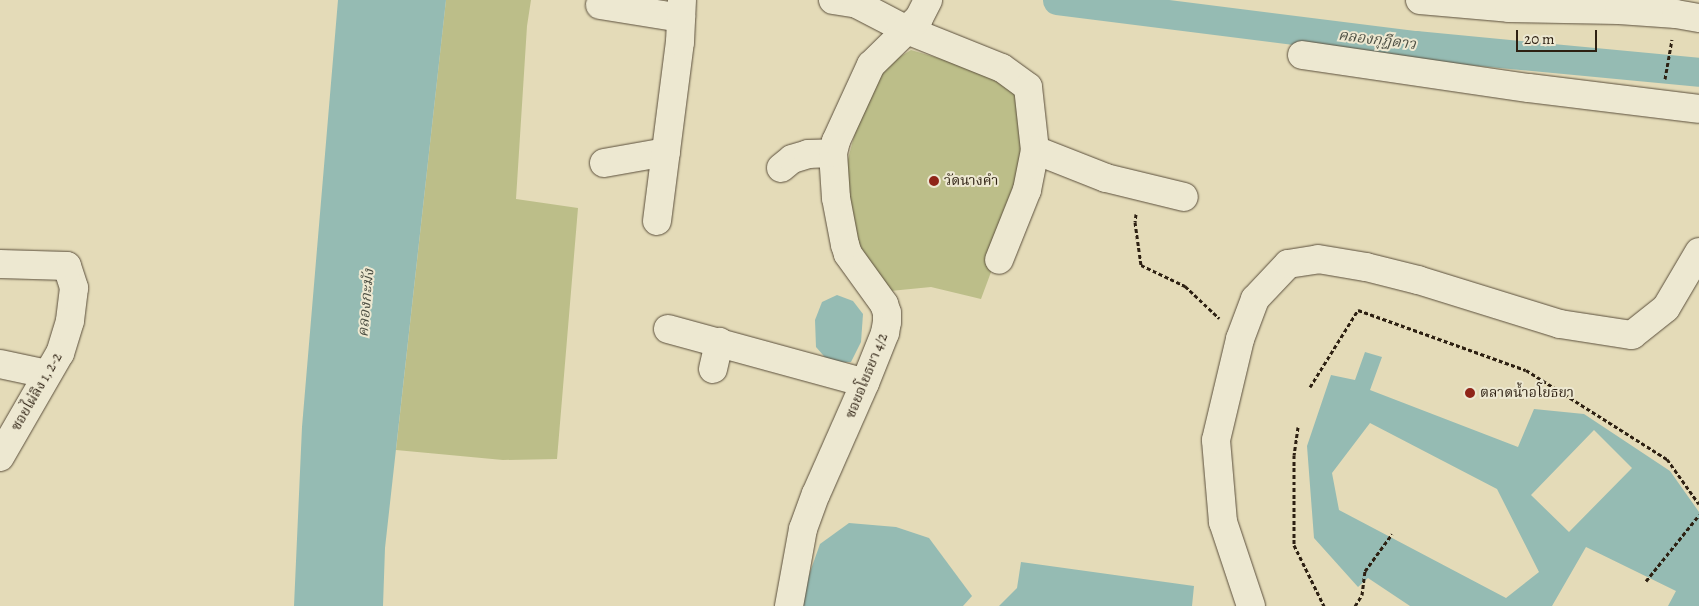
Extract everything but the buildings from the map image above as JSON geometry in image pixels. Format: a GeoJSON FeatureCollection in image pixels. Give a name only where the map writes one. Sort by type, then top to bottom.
{"type":"FeatureCollection","features":[{"type":"Feature","properties":{"kind":"street"},"geometry":{"type":"LineString","coordinates":[[833,0],[918,16],[1002,68],[1028,87],[1035,150],[1027,190],[998,260]]}},
{"type":"Feature","properties":{"kind":"street"},"geometry":{"type":"LineString","coordinates":[[1420,0],[1509,8],[1619,10],[1682,16]]}},
{"type":"Feature","properties":{"kind":"street"},"geometry":{"type":"LineString","coordinates":[[600,5],[681,9],[657,221]]}},
{"type":"Feature","properties":{"kind":"street","name":"ซอยอโยธยา 4/2"},"geometry":{"type":"LineString","coordinates":[[789,606],[803,529],[816,494],[885,333],[888,313],[880,298],[848,254],[836,198],[833,153],[836,141],[871,65],[918,16]]}},
{"type":"Feature","properties":{"kind":"street"},"geometry":{"type":"LineString","coordinates":[[1302,55],[1529,88],[1699,108]]}},
{"type":"Feature","properties":{"kind":"street"},"geometry":{"type":"LineString","coordinates":[[1035,150],[1106,178],[1184,197]]}},
{"type":"Feature","properties":{"kind":"street"},"geometry":{"type":"LineString","coordinates":[[604,163],[666,152]]}},
{"type":"Feature","properties":{"kind":"street"},"geometry":{"type":"LineString","coordinates":[[781,168],[792,159],[808,154],[833,153]]}},
{"type":"Feature","properties":{"kind":"street"},"geometry":{"type":"LineString","coordinates":[[1251,606],[1223,522],[1216,440],[1240,339],[1255,299],[1288,264],[1318,260],[1366,267],[1418,280],[1560,324],[1632,336],[1666,308],[1699,252]]}},
{"type":"Feature","properties":{"kind":"street","name":"ซอยไผ่ลิง 1, 2-2"},"geometry":{"type":"LineString","coordinates":[[0,264],[67,266],[74,288],[70,320],[60,353],[0,457]]}},
{"type":"Feature","properties":{"kind":"street"},"geometry":{"type":"LineString","coordinates":[[668,329],[865,383]]}},
{"type":"Feature","properties":{"kind":"street"},"geometry":{"type":"LineString","coordinates":[[713,369],[719,342]]}},
{"type":"Feature","properties":{"kind":"street"},"geometry":{"type":"LineString","coordinates":[[0,364],[47,374]]}},
{"type":"Feature","properties":{"kind":"path"},"geometry":{"type":"LineString","coordinates":[[1664,86],[1682,16]]}},
{"type":"Feature","properties":{"kind":"path"},"geometry":{"type":"LineString","coordinates":[[1140,186],[1135,222],[1141,265],[1185,286],[1240,339]]}},
{"type":"Feature","properties":{"kind":"path"},"geometry":{"type":"LineString","coordinates":[[1310,387],[1358,310],[1526,370],[1667,459],[1699,504]]}},
{"type":"Feature","properties":{"kind":"path"},"geometry":{"type":"LineString","coordinates":[[1298,426],[1294,455],[1294,545],[1324,606]]}},
{"type":"Feature","properties":{"kind":"path"},"geometry":{"type":"LineString","coordinates":[[1646,581],[1699,515]]}},
{"type":"Feature","properties":{"kind":"path"},"geometry":{"type":"LineString","coordinates":[[1355,606],[1362,595],[1365,571],[1392,534]]}},
{"type":"Feature","properties":{"kind":"green space"},"geometry":{"type":"Polygon","coordinates":[[[446,0],[531,0],[527,26],[516,199],[578,208],[557,459],[503,460],[396,450],[446,0]]]}},
{"type":"Feature","properties":{"kind":"green space"},"geometry":{"type":"Polygon","coordinates":[[[911,50],[999,76],[1019,97],[1029,170],[981,299],[931,287],[880,292],[851,256],[846,167],[870,75],[911,50]]]}},
{"type":"Feature","properties":{"kind":"water","name":"คลองกะมัง"},"geometry":{"type":"Polygon","coordinates":[[[338,0],[446,0],[385,548],[383,606],[294,606],[302,427],[338,0]]]}},
{"type":"Feature","properties":{"kind":"water"},"geometry":{"type":"Polygon","coordinates":[[[837,295],[853,301],[863,314],[861,342],[851,362],[830,363],[816,347],[815,320],[822,302],[837,295]]]}},
{"type":"Feature","properties":{"kind":"water"},"geometry":{"type":"Polygon","coordinates":[[[1365,352],[1382,357],[1370,390],[1518,447],[1534,409],[1584,414],[1670,471],[1699,512],[1699,606],[1668,606],[1676,591],[1586,547],[1552,606],[1410,606],[1368,578],[1358,587],[1314,538],[1307,446],[1331,375],[1355,380],[1365,352]],[[1370,423],[1332,473],[1339,510],[1506,598],[1539,572],[1497,489],[1370,423]],[[1594,430],[1531,495],[1569,532],[1632,468],[1594,430]]]}},
{"type":"Feature","properties":{"kind":"water"},"geometry":{"type":"Polygon","coordinates":[[[849,523],[896,527],[929,538],[972,596],[963,606],[803,606],[799,603],[820,544],[849,523]]]}},
{"type":"Feature","properties":{"kind":"water"},"geometry":{"type":"Polygon","coordinates":[[[1021,562],[1194,586],[1192,606],[999,606],[1017,588],[1021,562]]]}},
{"type":"Feature","properties":{"kind":"waterway","name":"คลองกุฎีดาว"},"geometry":{"type":"LineString","coordinates":[[1057,0],[1415,45],[1699,72]]}},
{"type":"Feature","properties":{"kind":"place","name":"วัดนางคำ"},"geometry":{"type":"Point","coordinates":[934,181]}},
{"type":"Feature","properties":{"kind":"place","name":"ตลาดน้ำอโยธยา"},"geometry":{"type":"Point","coordinates":[1470,393]}}]}
